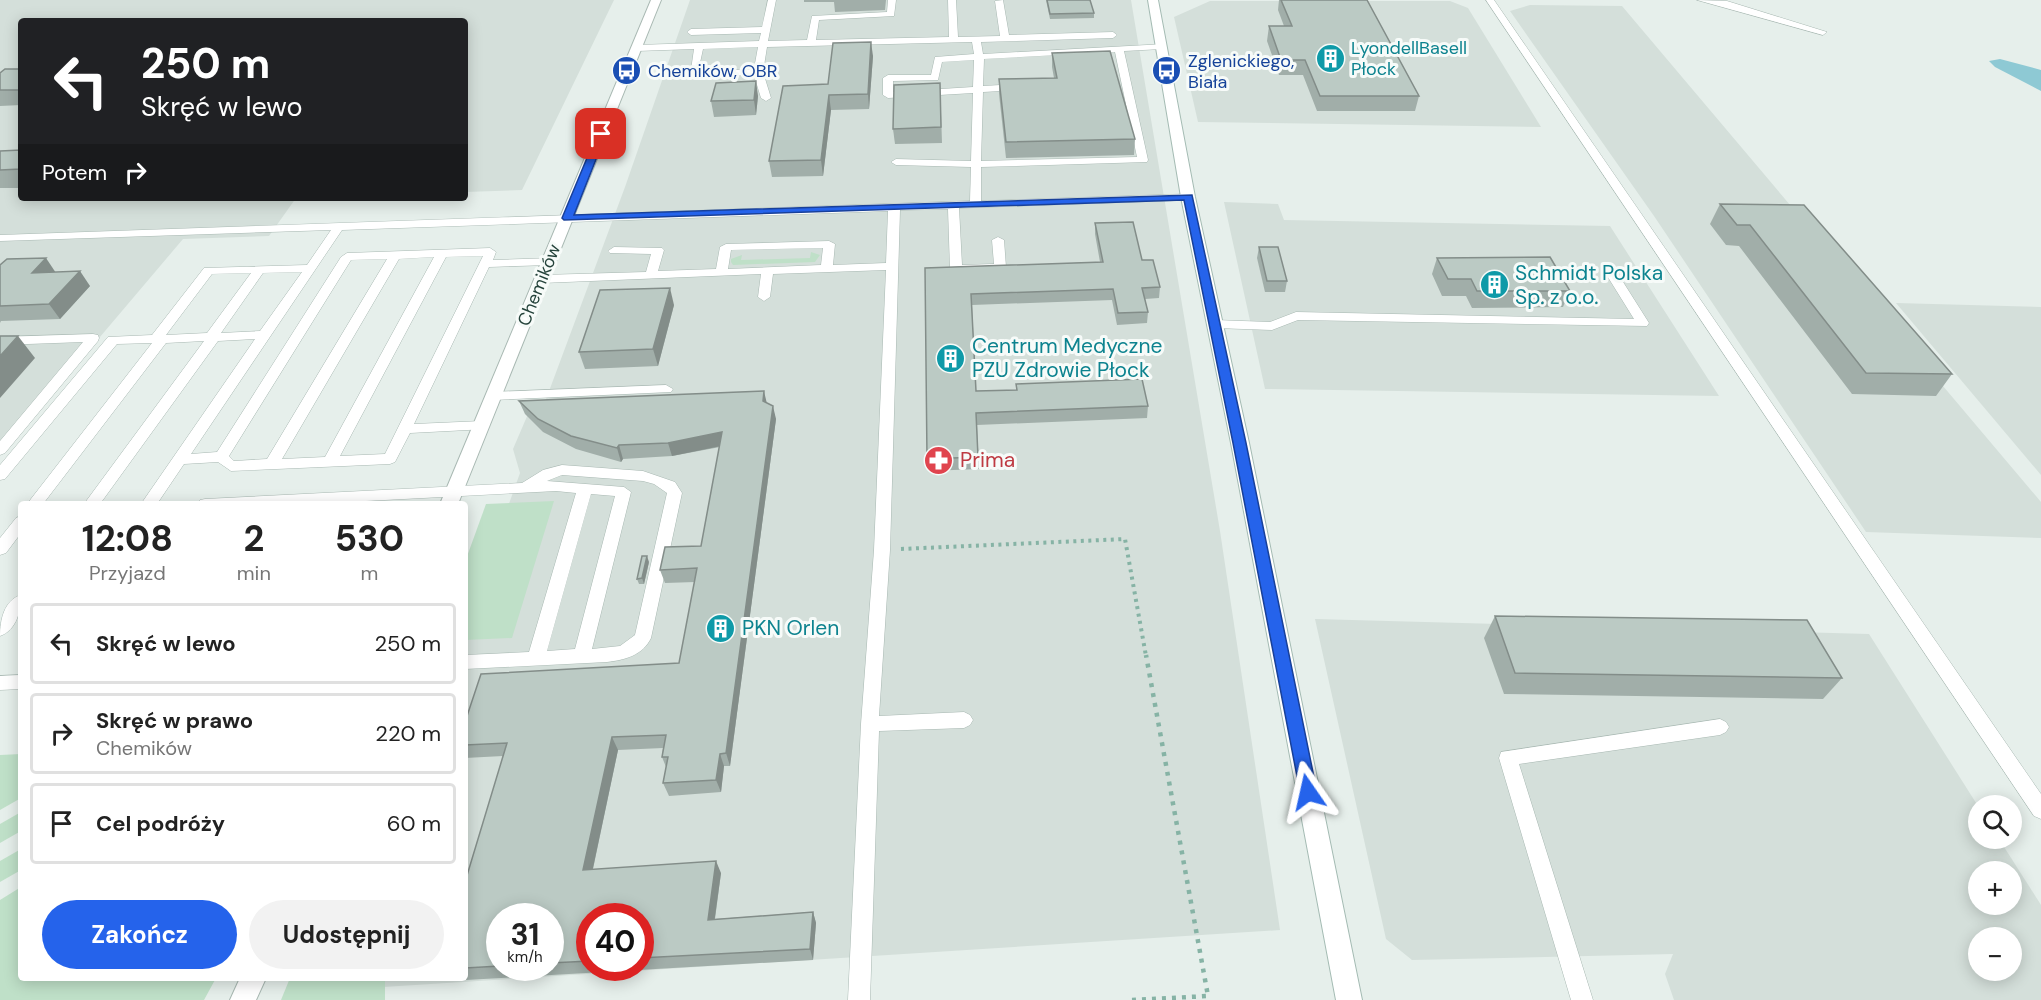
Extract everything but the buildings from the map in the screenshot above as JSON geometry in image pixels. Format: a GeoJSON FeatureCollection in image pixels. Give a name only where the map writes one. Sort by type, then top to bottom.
{"type":"FeatureCollection","features":[{"type":"Feature","properties":{"kind":"street","name":"Chemików"},"geometry":{"type":"LineString","coordinates":[[452,498],[656,0]]}},
{"type":"Feature","properties":{"kind":"street"},"geometry":{"type":"LineString","coordinates":[[1153,0],[1188,197],[1349,1000]]}},
{"type":"Feature","properties":{"kind":"street"},"geometry":{"type":"LineString","coordinates":[[243,1000],[252,981]]}},
{"type":"Feature","properties":{"kind":"lane"},"geometry":{"type":"LineString","coordinates":[[766,98],[758,72],[772,0]]}},
{"type":"Feature","properties":{"kind":"lane"},"geometry":{"type":"LineString","coordinates":[[812,43],[815,18],[891,14],[892,0]]}},
{"type":"Feature","properties":{"kind":"lane"},"geometry":{"type":"LineString","coordinates":[[952,0],[954,40]]}},
{"type":"Feature","properties":{"kind":"lane"},"geometry":{"type":"LineString","coordinates":[[1490,0],[2041,810]]}},
{"type":"Feature","properties":{"kind":"lane"},"geometry":{"type":"LineString","coordinates":[[1701,0],[1727,4],[1823,32]]}},
{"type":"Feature","properties":{"kind":"lane"},"geometry":{"type":"LineString","coordinates":[[999,1],[1005,38]]}},
{"type":"Feature","properties":{"kind":"lane"},"geometry":{"type":"LineString","coordinates":[[691,32],[766,30]]}},
{"type":"Feature","properties":{"kind":"lane"},"geometry":{"type":"LineString","coordinates":[[637,48],[1113,35]]}},
{"type":"Feature","properties":{"kind":"lane"},"geometry":{"type":"LineString","coordinates":[[975,205],[979,57],[976,39]]}},
{"type":"Feature","properties":{"kind":"lane"},"geometry":{"type":"LineString","coordinates":[[699,46],[693,75],[758,72]]}},
{"type":"Feature","properties":{"kind":"lane"},"geometry":{"type":"LineString","coordinates":[[1036,86],[888,95],[888,78],[935,78],[938,59],[1162,46]]}},
{"type":"Feature","properties":{"kind":"lane"},"geometry":{"type":"LineString","coordinates":[[896,162],[976,164],[1143,160],[1119,49]]}},
{"type":"Feature","properties":{"kind":"lane"},"geometry":{"type":"LineString","coordinates":[[0,238],[1188,197]]}},
{"type":"Feature","properties":{"kind":"lane"},"geometry":{"type":"LineString","coordinates":[[953,205],[956,269],[1000,267],[998,240]]}},
{"type":"Feature","properties":{"kind":"lane"},"geometry":{"type":"LineString","coordinates":[[859,1000],[870,724],[882,550],[894,208]]}},
{"type":"Feature","properties":{"kind":"lane"},"geometry":{"type":"LineString","coordinates":[[151,501],[339,226]]}},
{"type":"Feature","properties":{"kind":"lane"},"geometry":{"type":"LineString","coordinates":[[721,272],[726,247],[829,244],[827,269]]}},
{"type":"Feature","properties":{"kind":"lane"},"geometry":{"type":"LineString","coordinates":[[614,251],[658,250],[651,275]]}},
{"type":"Feature","properties":{"kind":"lane"},"geometry":{"type":"LineString","coordinates":[[37,501],[208,271],[260,269],[347,257],[490,252],[390,459],[231,466],[221,457],[180,459]]}},
{"type":"Feature","properties":{"kind":"lane"},"geometry":{"type":"LineString","coordinates":[[330,461],[442,253]]}},
{"type":"Feature","properties":{"kind":"lane"},"geometry":{"type":"LineString","coordinates":[[272,464],[395,255]]}},
{"type":"Feature","properties":{"kind":"lane"},"geometry":{"type":"LineString","coordinates":[[221,457],[347,257]]}},
{"type":"Feature","properties":{"kind":"lane"},"geometry":{"type":"LineString","coordinates":[[485,264],[549,261]]}},
{"type":"Feature","properties":{"kind":"lane"},"geometry":{"type":"LineString","coordinates":[[542,279],[892,266]]}},
{"type":"Feature","properties":{"kind":"lane"},"geometry":{"type":"LineString","coordinates":[[94,501],[260,269]]}},
{"type":"Feature","properties":{"kind":"lane"},"geometry":{"type":"LineString","coordinates":[[764,297],[767,271]]}},
{"type":"Feature","properties":{"kind":"lane"},"geometry":{"type":"LineString","coordinates":[[1215,324],[1272,326],[1296,316],[1643,323],[1612,274]]}},
{"type":"Feature","properties":{"kind":"lane"},"geometry":{"type":"LineString","coordinates":[[0,476],[113,340],[265,335]]}},
{"type":"Feature","properties":{"kind":"lane"},"geometry":{"type":"LineString","coordinates":[[0,341],[93,338],[0,450]]}},
{"type":"Feature","properties":{"kind":"lane"},"geometry":{"type":"LineString","coordinates":[[494,396],[666,389]]}},
{"type":"Feature","properties":{"kind":"lane"},"geometry":{"type":"LineString","coordinates":[[404,429],[482,426]]}},
{"type":"Feature","properties":{"kind":"lane"},"geometry":{"type":"LineString","coordinates":[[468,662],[623,653],[638,644],[642,638],[675,492],[674,487],[669,482],[649,477],[562,470],[548,474],[526,487]]}},
{"type":"Feature","properties":{"kind":"lane"},"geometry":{"type":"LineString","coordinates":[[328,501],[452,498],[526,487],[556,486],[624,492],[582,656]]}},
{"type":"Feature","properties":{"kind":"lane"},"geometry":{"type":"LineString","coordinates":[[536,658],[585,488]]}},
{"type":"Feature","properties":{"kind":"lane"},"geometry":{"type":"LineString","coordinates":[[0,549],[18,526]]}},
{"type":"Feature","properties":{"kind":"lane"},"geometry":{"type":"LineString","coordinates":[[0,629],[12,606]]}},
{"type":"Feature","properties":{"kind":"lane"},"geometry":{"type":"LineString","coordinates":[[0,683],[18,682]]}},
{"type":"Feature","properties":{"kind":"lane"},"geometry":{"type":"LineString","coordinates":[[870,724],[964,720]]}},
{"type":"Feature","properties":{"kind":"lane"},"geometry":{"type":"LineString","coordinates":[[1582,1000],[1508,758],[1720,727]]}},
{"type":"Feature","properties":{"kind":"path"},"geometry":{"type":"LineString","coordinates":[[882,550],[1125,539],[1208,996],[1132,1000]]}},
{"type":"Feature","properties":{"kind":"shaded area"},"geometry":{"type":"Polygon","coordinates":[[[0,0],[614,0],[522,190],[468,192],[468,18],[18,18],[18,201],[294,201],[269,236],[183,239],[0,455],[0,0]]]}},
{"type":"Feature","properties":{"kind":"shaded area"},"geometry":{"type":"Polygon","coordinates":[[[690,0],[1131,0],[1220,531],[1280,930],[654,970],[654,903],[576,903],[576,975],[564,976],[564,903],[486,903],[486,980],[336,990],[340,981],[468,981],[468,619],[520,473],[513,449],[528,414],[545,402],[625,187],[690,0]]]}},
{"type":"Feature","properties":{"kind":"shaded area"},"geometry":{"type":"Polygon","coordinates":[[[1210,1],[1450,1],[1468,8],[1541,127],[1198,122],[1174,17],[1210,1]]]}},
{"type":"Feature","properties":{"kind":"shaded area"},"geometry":{"type":"Polygon","coordinates":[[[1530,5],[1622,6],[2041,502],[2041,538],[1866,532],[1654,216],[1510,11],[1530,5]]]}},
{"type":"Feature","properties":{"kind":"shaded area"},"geometry":{"type":"Polygon","coordinates":[[[1224,202],[1278,204],[1284,220],[1610,226],[1719,396],[1265,389],[1224,202]]]}},
{"type":"Feature","properties":{"kind":"shaded area"},"geometry":{"type":"Polygon","coordinates":[[[1896,303],[2041,307],[2041,475],[1896,303]]]}},
{"type":"Feature","properties":{"kind":"shaded area"},"geometry":{"type":"Polygon","coordinates":[[[1315,619],[1869,634],[1971,795],[1968,795],[1968,849],[2005,849],[2013,861],[1968,861],[1968,915],[2022,915],[2022,875],[2041,905],[2041,1000],[1674,1000],[1665,974],[1673,954],[1412,960],[1386,939],[1315,619]]]}},
{"type":"Feature","properties":{"kind":"green space"},"geometry":{"type":"Polygon","coordinates":[[[811,252],[820,255],[815,262],[733,265],[731,262],[731,259],[742,255],[741,260],[810,258],[811,252]]]}},
{"type":"Feature","properties":{"kind":"green space"},"geometry":{"type":"Polygon","coordinates":[[[554,501],[512,638],[468,640],[468,554],[486,504],[554,501]]]}},
{"type":"Feature","properties":{"kind":"green space"},"geometry":{"type":"Polygon","coordinates":[[[18,754],[18,800],[0,810],[0,755],[18,754]]]}},
{"type":"Feature","properties":{"kind":"green space"},"geometry":{"type":"Polygon","coordinates":[[[18,814],[18,833],[0,843],[0,824],[18,814]]]}},
{"type":"Feature","properties":{"kind":"green space"},"geometry":{"type":"Polygon","coordinates":[[[18,851],[18,872],[0,882],[0,861],[18,851]]]}},
{"type":"Feature","properties":{"kind":"green space"},"geometry":{"type":"Polygon","coordinates":[[[18,889],[18,981],[214,981],[204,1000],[0,1000],[0,900],[18,889]]]}},
{"type":"Feature","properties":{"kind":"green space"},"geometry":{"type":"Polygon","coordinates":[[[289,981],[385,981],[385,1000],[281,1000],[289,981]]]}},
{"type":"Feature","properties":{"kind":"water"},"geometry":{"type":"Polygon","coordinates":[[[2000,59],[2041,70],[2041,91],[1995,67],[1989,61],[2000,59]]]}},
{"type":"Feature","properties":{"kind":"place","name":"LyondellBasell Płock"},"geometry":{"type":"Point","coordinates":[1330,58]}},
{"type":"Feature","properties":{"kind":"place","name":"Chemików, OBR"},"geometry":{"type":"Point","coordinates":[627,71]}},
{"type":"Feature","properties":{"kind":"place","name":"Zglenickiego, Biała"},"geometry":{"type":"Point","coordinates":[1167,71]}},
{"type":"Feature","properties":{"kind":"place","name":"Schmidt Polska Sp. z o.o."},"geometry":{"type":"Point","coordinates":[1494,285]}},
{"type":"Feature","properties":{"kind":"place","name":"Centrum Medyczne PZU Zdrowie Płock"},"geometry":{"type":"Point","coordinates":[951,358]}},
{"type":"Feature","properties":{"kind":"place","name":"Prima"},"geometry":{"type":"Point","coordinates":[939,460]}},
{"type":"Feature","properties":{"kind":"place","name":"PKN Orlen"},"geometry":{"type":"Point","coordinates":[721,628]}},
{"type":"Feature","properties":{"kind":"route"},"geometry":{"type":"LineString","coordinates":[[601,134],[567,218],[1188,197],[1240,443],[1308,792]]}}]}
